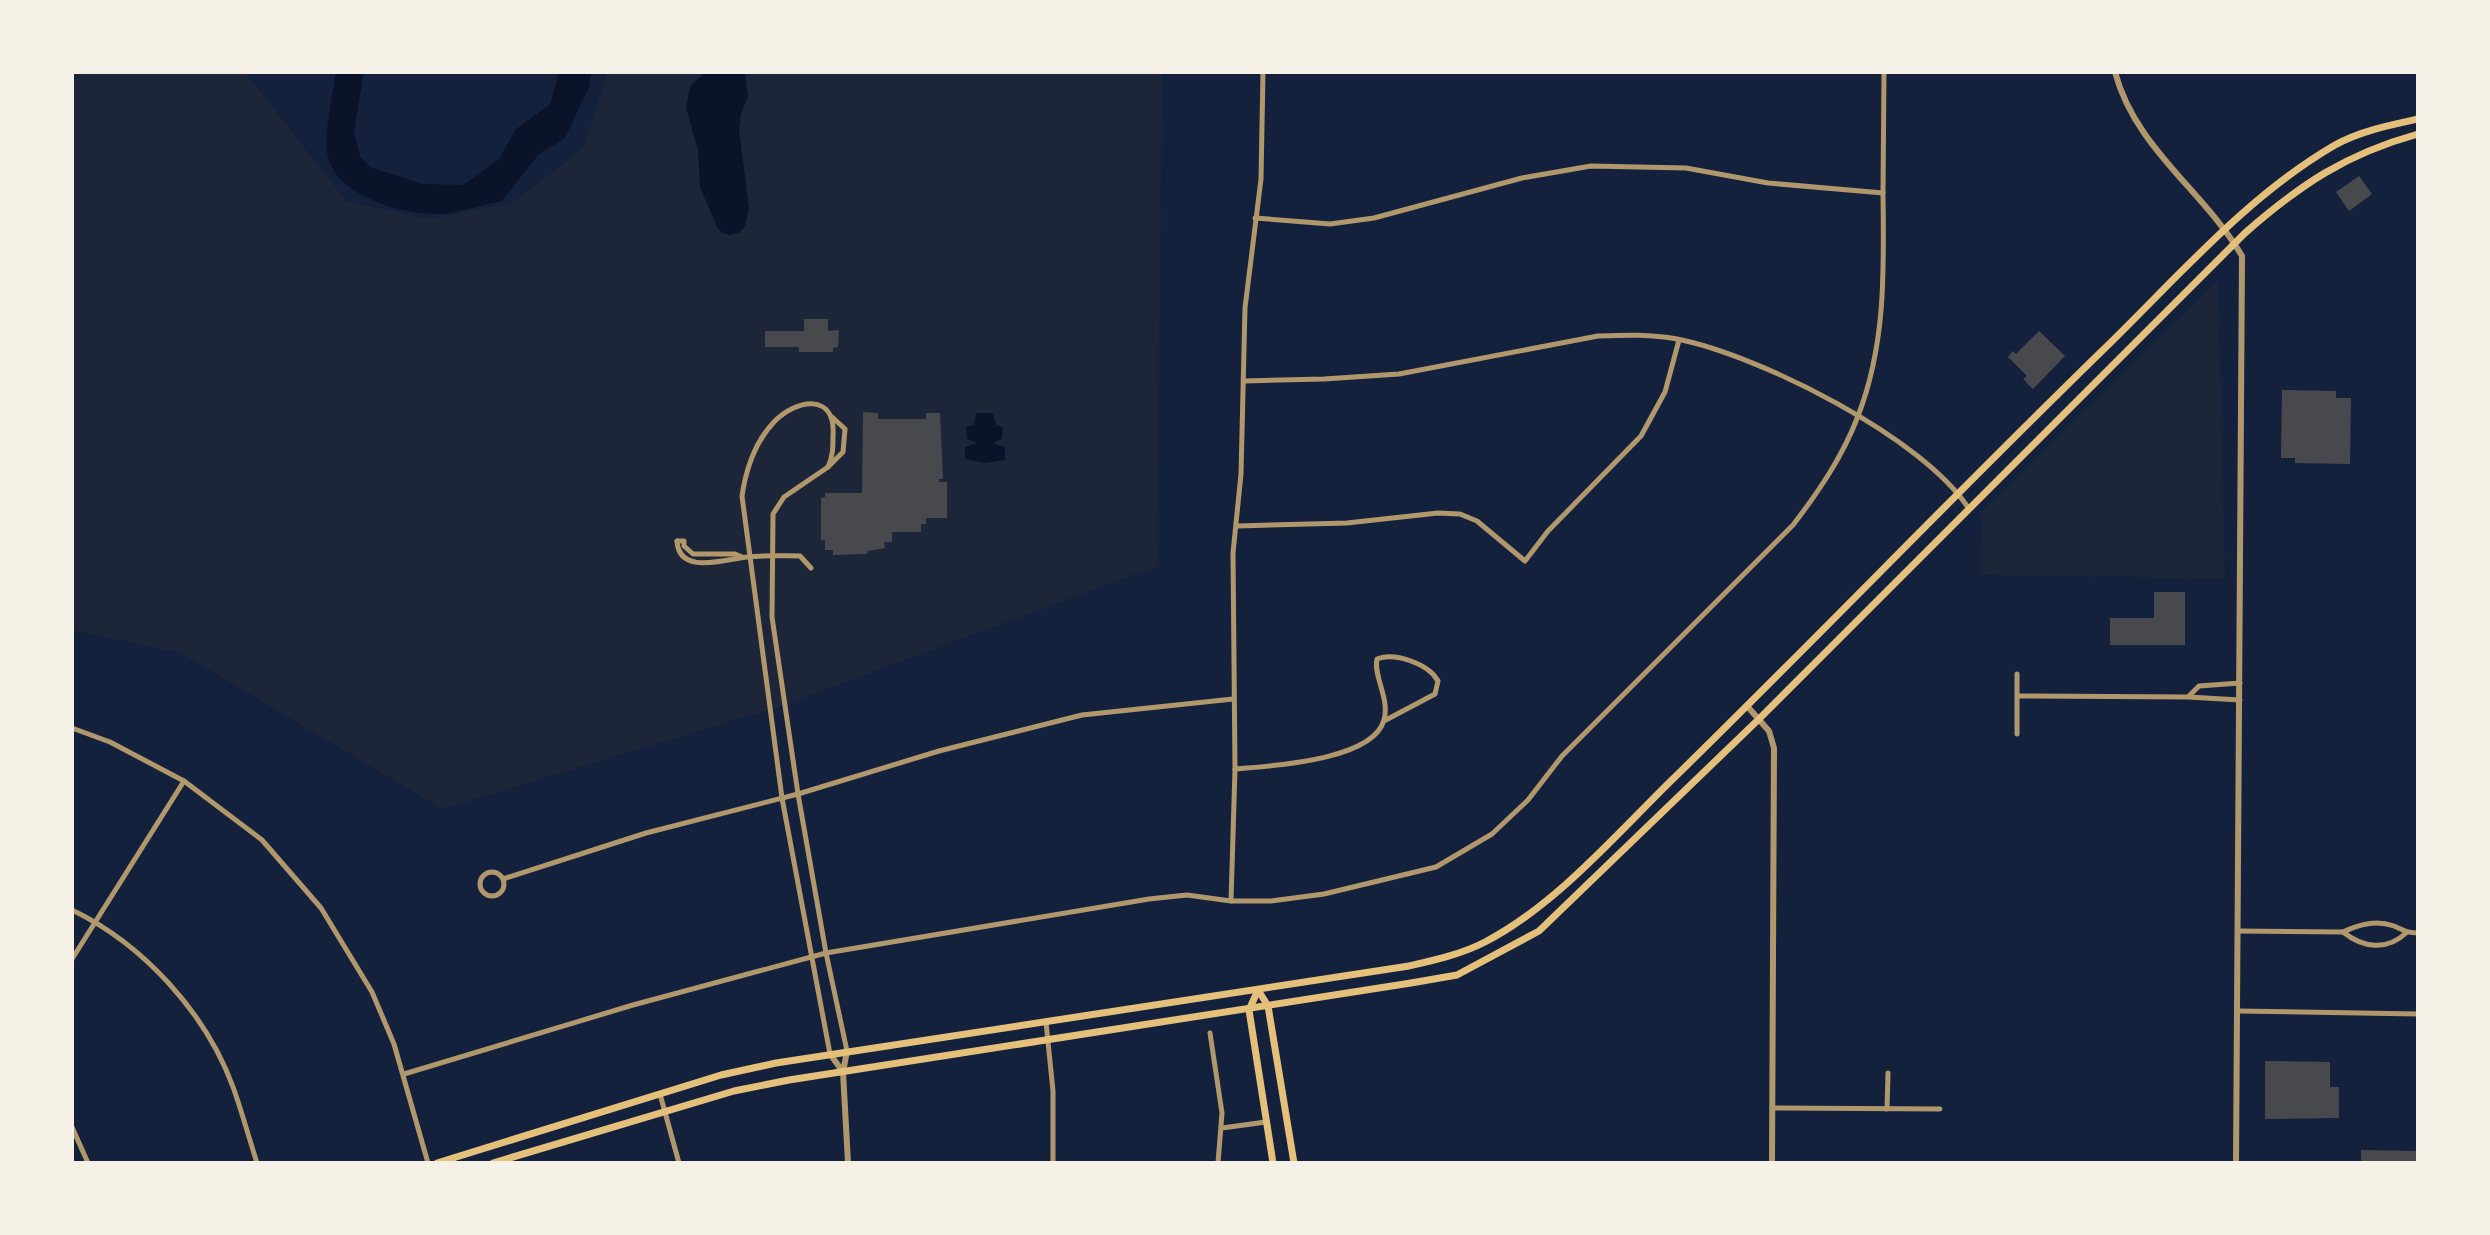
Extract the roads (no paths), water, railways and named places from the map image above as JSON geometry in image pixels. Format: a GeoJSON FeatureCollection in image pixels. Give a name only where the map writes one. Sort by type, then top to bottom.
{"type":"FeatureCollection","features":[{"type":"Feature","properties":{"kind":"main road"},"geometry":{"type":"LineString","coordinates":[[437,1163],[721,1075],[847,1051],[1409,966],[1484,943],[1529,916],[1636,814],[2226,230],[2279,184],[2338,143],[2365,132],[2418,119]]}},
{"type":"Feature","properties":{"kind":"main road"},"geometry":{"type":"LineString","coordinates":[[493,1163],[734,1091],[1457,975],[1539,931],[1759,719],[2235,244],[2303,185],[2354,157],[2418,134]]}},
{"type":"Feature","properties":{"kind":"main road"},"geometry":{"type":"LineString","coordinates":[[2338,143],[2354,157]]}},
{"type":"Feature","properties":{"kind":"main road"},"geometry":{"type":"LineString","coordinates":[[2068,384],[2082,397]]}},
{"type":"Feature","properties":{"kind":"main road"},"geometry":{"type":"LineString","coordinates":[[2036,415],[2050,429]]}},
{"type":"Feature","properties":{"kind":"main road"},"geometry":{"type":"LineString","coordinates":[[1847,606],[1859,618]]}},
{"type":"Feature","properties":{"kind":"main road"},"geometry":{"type":"LineString","coordinates":[[1636,814],[1648,828]]}},
{"type":"Feature","properties":{"kind":"main road"},"geometry":{"type":"LineString","coordinates":[[1409,966],[1411,983]]}},
{"type":"Feature","properties":{"kind":"main road"},"geometry":{"type":"LineString","coordinates":[[1258,990],[1268,1006],[1294,1163]]}},
{"type":"Feature","properties":{"kind":"main road"},"geometry":{"type":"LineString","coordinates":[[1258,990],[1249,1010],[1273,1163]]}},
{"type":"Feature","properties":{"kind":"street"},"geometry":{"type":"LineString","coordinates":[[1231,901],[1235,769],[1233,553],[1237,526],[1245,308],[1261,179],[1263,72]]}},
{"type":"Feature","properties":{"kind":"street"},"geometry":{"type":"LineString","coordinates":[[404,1074],[633,1005],[826,953],[1149,899],[1187,895],[1231,901],[1297,897],[1391,880],[1436,867],[1492,834],[1528,800],[1562,756],[1793,525],[1819,492],[1839,458],[1858,416],[1879,338],[1885,261],[1884,72]]}},
{"type":"Feature","properties":{"kind":"street"},"geometry":{"type":"LineString","coordinates":[[2115,72],[2135,119],[2155,150],[2226,230],[2242,256],[2236,1163]]}},
{"type":"Feature","properties":{"kind":"street"},"geometry":{"type":"LineString","coordinates":[[1255,218],[1330,224],[1374,218],[1522,178],[1591,166],[1686,168],[1768,183],[1883,193]]}},
{"type":"Feature","properties":{"kind":"street"},"geometry":{"type":"LineString","coordinates":[[1244,381],[1399,374],[1598,336],[1653,335],[1728,354],[1776,373],[1858,416],[1911,449],[1959,493],[1969,509]]}},
{"type":"Feature","properties":{"kind":"street"},"geometry":{"type":"LineString","coordinates":[[1237,526],[1347,523],[1438,513],[1460,514],[1477,521],[1525,561],[1548,531],[1641,436],[1665,392],[1679,340]]}},
{"type":"Feature","properties":{"kind":"street"},"geometry":{"type":"LineString","coordinates":[[843,1072],[830,1054],[782,798],[746,557],[742,496],[746,469],[773,423],[792,407],[807,403],[822,406],[842,424],[846,436],[843,452],[828,467],[784,497],[773,514],[772,617],[798,794],[847,1051],[843,1072],[848,1163]]}},
{"type":"Feature","properties":{"kind":"street"},"geometry":{"type":"LineString","coordinates":[[828,467],[833,457],[834,428],[830,416]]}},
{"type":"Feature","properties":{"kind":"street"},"geometry":{"type":"LineString","coordinates":[[746,557],[693,554],[684,546],[684,541],[677,541],[679,553],[694,561],[729,562],[746,557],[800,556],[811,568]]}},
{"type":"Feature","properties":{"kind":"street"},"geometry":{"type":"LineString","coordinates":[[1235,769],[1289,764],[1357,747],[1378,732],[1384,721],[1384,693],[1377,659],[1385,656],[1431,670],[1438,681],[1435,694],[1384,721]]}},
{"type":"Feature","properties":{"kind":"street"},"geometry":{"type":"LineString","coordinates":[[2017,674],[2017,734]]}},
{"type":"Feature","properties":{"kind":"street"},"geometry":{"type":"LineString","coordinates":[[2188,697],[2199,686],[2240,683]]}},
{"type":"Feature","properties":{"kind":"street"},"geometry":{"type":"LineString","coordinates":[[2017,696],[2240,700]]}},
{"type":"Feature","properties":{"kind":"street"},"geometry":{"type":"LineString","coordinates":[[503,879],[613,842],[798,794],[939,751],[1082,715],[1233,699]]}},
{"type":"Feature","properties":{"kind":"street"},"geometry":{"type":"LineString","coordinates":[[1747,706],[1769,731],[1774,748],[1772,1163]]}},
{"type":"Feature","properties":{"kind":"street"},"geometry":{"type":"LineString","coordinates":[[72,728],[110,742],[184,781],[262,840],[321,908],[372,992],[394,1044],[428,1163]]}},
{"type":"Feature","properties":{"kind":"street"},"geometry":{"type":"LineString","coordinates":[[72,959],[184,781]]}},
{"type":"Feature","properties":{"kind":"street"},"geometry":{"type":"LineString","coordinates":[[497,872],[503,879],[503,890],[496,897],[483,892],[481,882],[485,874],[497,872]]}},
{"type":"Feature","properties":{"kind":"street"},"geometry":{"type":"LineString","coordinates":[[72,910],[96,921],[143,957],[197,1016],[233,1085],[257,1163]]}},
{"type":"Feature","properties":{"kind":"street"},"geometry":{"type":"LineString","coordinates":[[2239,931],[2343,932],[2366,923],[2379,923],[2406,933],[2418,933]]}},
{"type":"Feature","properties":{"kind":"street"},"geometry":{"type":"LineString","coordinates":[[2343,932],[2359,943],[2382,946],[2399,940],[2406,933]]}},
{"type":"Feature","properties":{"kind":"street"},"geometry":{"type":"LineString","coordinates":[[2238,1011],[2418,1014]]}},
{"type":"Feature","properties":{"kind":"street"},"geometry":{"type":"LineString","coordinates":[[1046,1022],[1053,1091],[1053,1163]]}},
{"type":"Feature","properties":{"kind":"street"},"geometry":{"type":"LineString","coordinates":[[1210,1033],[1221,1098],[1218,1163]]}},
{"type":"Feature","properties":{"kind":"street"},"geometry":{"type":"LineString","coordinates":[[1887,1109],[1888,1073]]}},
{"type":"Feature","properties":{"kind":"street"},"geometry":{"type":"LineString","coordinates":[[660,1093],[679,1163]]}},
{"type":"Feature","properties":{"kind":"street"},"geometry":{"type":"LineString","coordinates":[[1772,1108],[1940,1109]]}},
{"type":"Feature","properties":{"kind":"street"},"geometry":{"type":"LineString","coordinates":[[1222,1128],[1266,1122]]}},
{"type":"Feature","properties":{"kind":"street"},"geometry":{"type":"LineString","coordinates":[[72,1127],[88,1163]]}}]}
